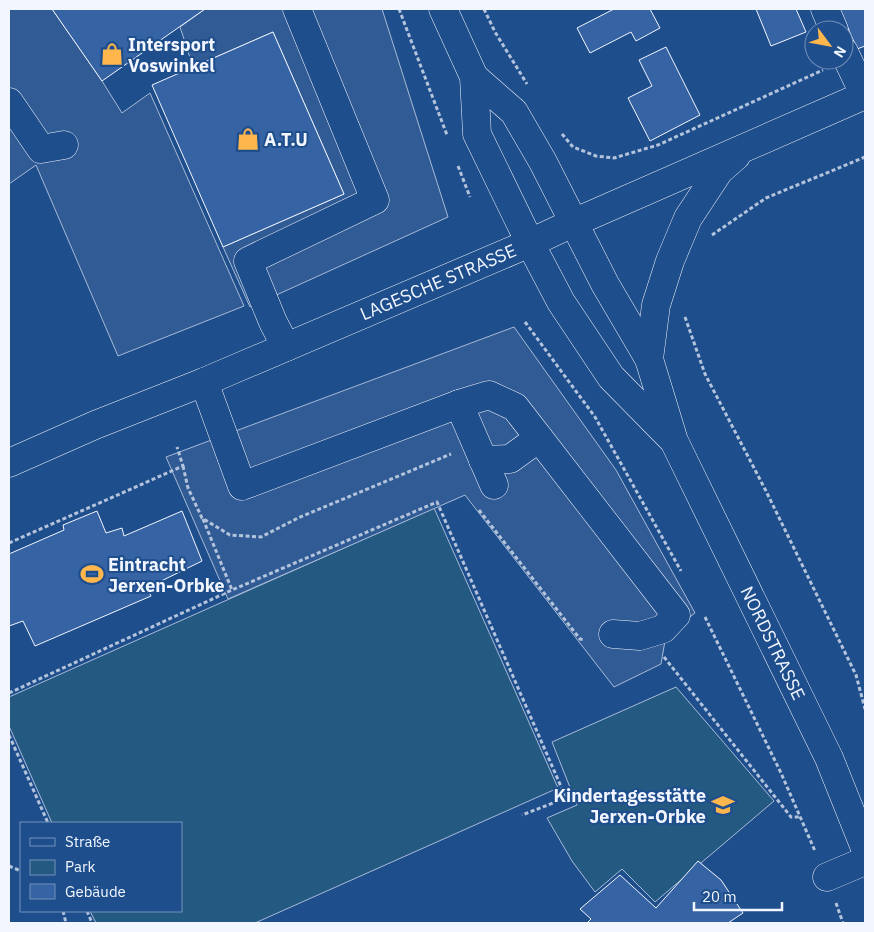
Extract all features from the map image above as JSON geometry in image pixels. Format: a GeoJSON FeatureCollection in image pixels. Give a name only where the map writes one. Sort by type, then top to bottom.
{"type":"FeatureCollection","features":[{"type":"Feature","properties":{"kind":"main road"},"geometry":{"type":"LineString","coordinates":[[286,347],[248,261],[375,200],[297,9]]}},
{"type":"Feature","properties":{"kind":"main road"},"geometry":{"type":"LineString","coordinates":[[443,9],[474,77]]}},
{"type":"Feature","properties":{"kind":"main road"},"geometry":{"type":"LineString","coordinates":[[853,70],[865,95]]}},
{"type":"Feature","properties":{"kind":"main road","name":"NORDSTRASSE"},"geometry":{"type":"LineString","coordinates":[[474,77],[514,112],[543,162],[605,284],[649,359],[674,441],[829,758],[865,848]]}},
{"type":"Feature","properties":{"kind":"main road","name":"NORDSTRASSE"},"geometry":{"type":"LineString","coordinates":[[474,77],[477,134],[561,302],[611,377],[674,441]]}},
{"type":"Feature","properties":{"kind":"main road","name":"LAGESCHE STRASSE"},"geometry":{"type":"LineString","coordinates":[[9,463],[95,425],[204,382],[530,243],[865,95]]}},
{"type":"Feature","properties":{"kind":"main road"},"geometry":{"type":"LineString","coordinates":[[9,102],[41,148],[64,145]]}},
{"type":"Feature","properties":{"kind":"main road"},"geometry":{"type":"LineString","coordinates":[[649,359],[656,305],[670,261],[688,218],[720,171],[747,147]]}},
{"type":"Feature","properties":{"kind":"main road"},"geometry":{"type":"LineString","coordinates":[[204,382],[242,486],[459,404],[489,395],[516,407],[676,615],[663,629],[640,636],[601,637]]}},
{"type":"Feature","properties":{"kind":"main road"},"geometry":{"type":"LineString","coordinates":[[459,404],[494,485]]}},
{"type":"Feature","properties":{"kind":"main road"},"geometry":{"type":"LineString","coordinates":[[483,460],[510,460],[539,438]]}},
{"type":"Feature","properties":{"kind":"main road"},"geometry":{"type":"LineString","coordinates":[[827,877],[865,861]]}},
{"type":"Feature","properties":{"kind":"path"},"geometry":{"type":"LineString","coordinates":[[399,9],[450,143]]}},
{"type":"Feature","properties":{"kind":"path"},"geometry":{"type":"LineString","coordinates":[[614,158],[658,144],[816,70]]}},
{"type":"Feature","properties":{"kind":"path"},"geometry":{"type":"LineString","coordinates":[[706,240],[766,198],[865,157]]}},
{"type":"Feature","properties":{"kind":"path"},"geometry":{"type":"LineString","coordinates":[[456,161],[470,197]]}},
{"type":"Feature","properties":{"kind":"path"},"geometry":{"type":"LineString","coordinates":[[682,310],[705,374],[766,491],[856,675],[865,709]]}},
{"type":"Feature","properties":{"kind":"path"},"geometry":{"type":"LineString","coordinates":[[525,322],[595,418],[681,572]]}},
{"type":"Feature","properties":{"kind":"path"},"geometry":{"type":"LineString","coordinates":[[177,447],[188,488],[232,590]]}},
{"type":"Feature","properties":{"kind":"path"},"geometry":{"type":"LineString","coordinates":[[202,518],[230,535],[261,537],[298,518],[453,454]]}},
{"type":"Feature","properties":{"kind":"path"},"geometry":{"type":"LineString","coordinates":[[9,543],[183,466]]}},
{"type":"Feature","properties":{"kind":"path"},"geometry":{"type":"LineString","coordinates":[[9,693],[232,590],[436,502],[566,798],[522,815]]}},
{"type":"Feature","properties":{"kind":"path"},"geometry":{"type":"LineString","coordinates":[[477,508],[580,639],[601,637]]}},
{"type":"Feature","properties":{"kind":"path"},"geometry":{"type":"LineString","coordinates":[[704,615],[827,877]]}},
{"type":"Feature","properties":{"kind":"path"},"geometry":{"type":"LineString","coordinates":[[664,657],[791,817],[800,817]]}},
{"type":"Feature","properties":{"kind":"path"},"geometry":{"type":"LineString","coordinates":[[9,735],[48,822]]}},
{"type":"Feature","properties":{"kind":"green space"},"geometry":{"type":"Polygon","coordinates":[[[434,508],[558,788],[255,923],[96,923],[90,912],[182,912],[182,822],[52,822],[9,726],[9,697],[434,508]]]}},
{"type":"Feature","properties":{"kind":"green space"},"geometry":{"type":"Polygon","coordinates":[[[676,687],[774,801],[655,902],[622,869],[595,892],[572,861],[547,818],[577,805],[552,742],[676,687]]]}},
{"type":"Feature","properties":{"kind":"shaded area"},"geometry":{"type":"Polygon","coordinates":[[[9,9],[52,9],[122,113],[150,93],[244,306],[118,356],[36,165],[9,184],[9,9]]]}},
{"type":"Feature","properties":{"kind":"shaded area"},"geometry":{"type":"Polygon","coordinates":[[[205,9],[382,9],[448,217],[250,307],[223,247],[344,194],[273,32],[193,67],[180,27],[205,9]]]}},
{"type":"Feature","properties":{"kind":"shaded area"},"geometry":{"type":"Polygon","coordinates":[[[514,327],[616,470],[695,613],[666,635],[661,664],[614,687],[465,495],[228,599],[166,457],[514,327]]]}},
{"type":"Feature","properties":{"kind":"building","name":"Intersport Voswinkel"},"geometry":{"type":"Polygon","coordinates":[[[52,9],[205,9],[102,81],[52,9]]]}},
{"type":"Feature","properties":{"kind":"building"},"geometry":{"type":"Polygon","coordinates":[[[614,9],[650,9],[660,28],[636,41],[631,32],[590,53],[577,28],[614,9]]]}},
{"type":"Feature","properties":{"kind":"building"},"geometry":{"type":"Polygon","coordinates":[[[756,9],[796,9],[804,27],[804,33],[771,46],[756,9]]]}},
{"type":"Feature","properties":{"kind":"building"},"geometry":{"type":"Polygon","coordinates":[[[840,9],[865,9],[865,46],[857,49],[854,42],[854,20],[845,20],[840,9]]]}},
{"type":"Feature","properties":{"kind":"building","name":"A.T.U"},"geometry":{"type":"Polygon","coordinates":[[[273,32],[344,194],[223,247],[152,85],[273,32]]]}},
{"type":"Feature","properties":{"kind":"building"},"geometry":{"type":"Polygon","coordinates":[[[666,47],[700,115],[650,141],[628,98],[652,86],[639,60],[666,47]]]}},
{"type":"Feature","properties":{"kind":"building","name":"Eintracht Jerxen-Orbke"},"geometry":{"type":"Polygon","coordinates":[[[97,511],[106,533],[122,528],[124,536],[182,511],[202,561],[147,588],[151,596],[35,646],[23,621],[9,626],[9,554],[64,530],[63,525],[97,511]]]}},
{"type":"Feature","properties":{"kind":"building","name":"Kindertagesstätte Jerxen-Orbke"},"geometry":{"type":"Polygon","coordinates":[[[698,861],[721,880],[743,913],[728,923],[587,923],[591,919],[580,909],[620,875],[656,908],[698,861]]]}},
{"type":"Feature","properties":{"kind":"place","name":"Intersport Voswinkel"},"geometry":{"type":"Point","coordinates":[112,54]}},
{"type":"Feature","properties":{"kind":"place","name":"A.T.U"},"geometry":{"type":"Point","coordinates":[248,139]}},
{"type":"Feature","properties":{"kind":"place","name":"Eintracht Jerxen-Orbke"},"geometry":{"type":"Point","coordinates":[92,574]}},
{"type":"Feature","properties":{"kind":"place","name":"Kindertagesstätte Jerxen-Orbke"},"geometry":{"type":"Point","coordinates":[723,805]}}]}
